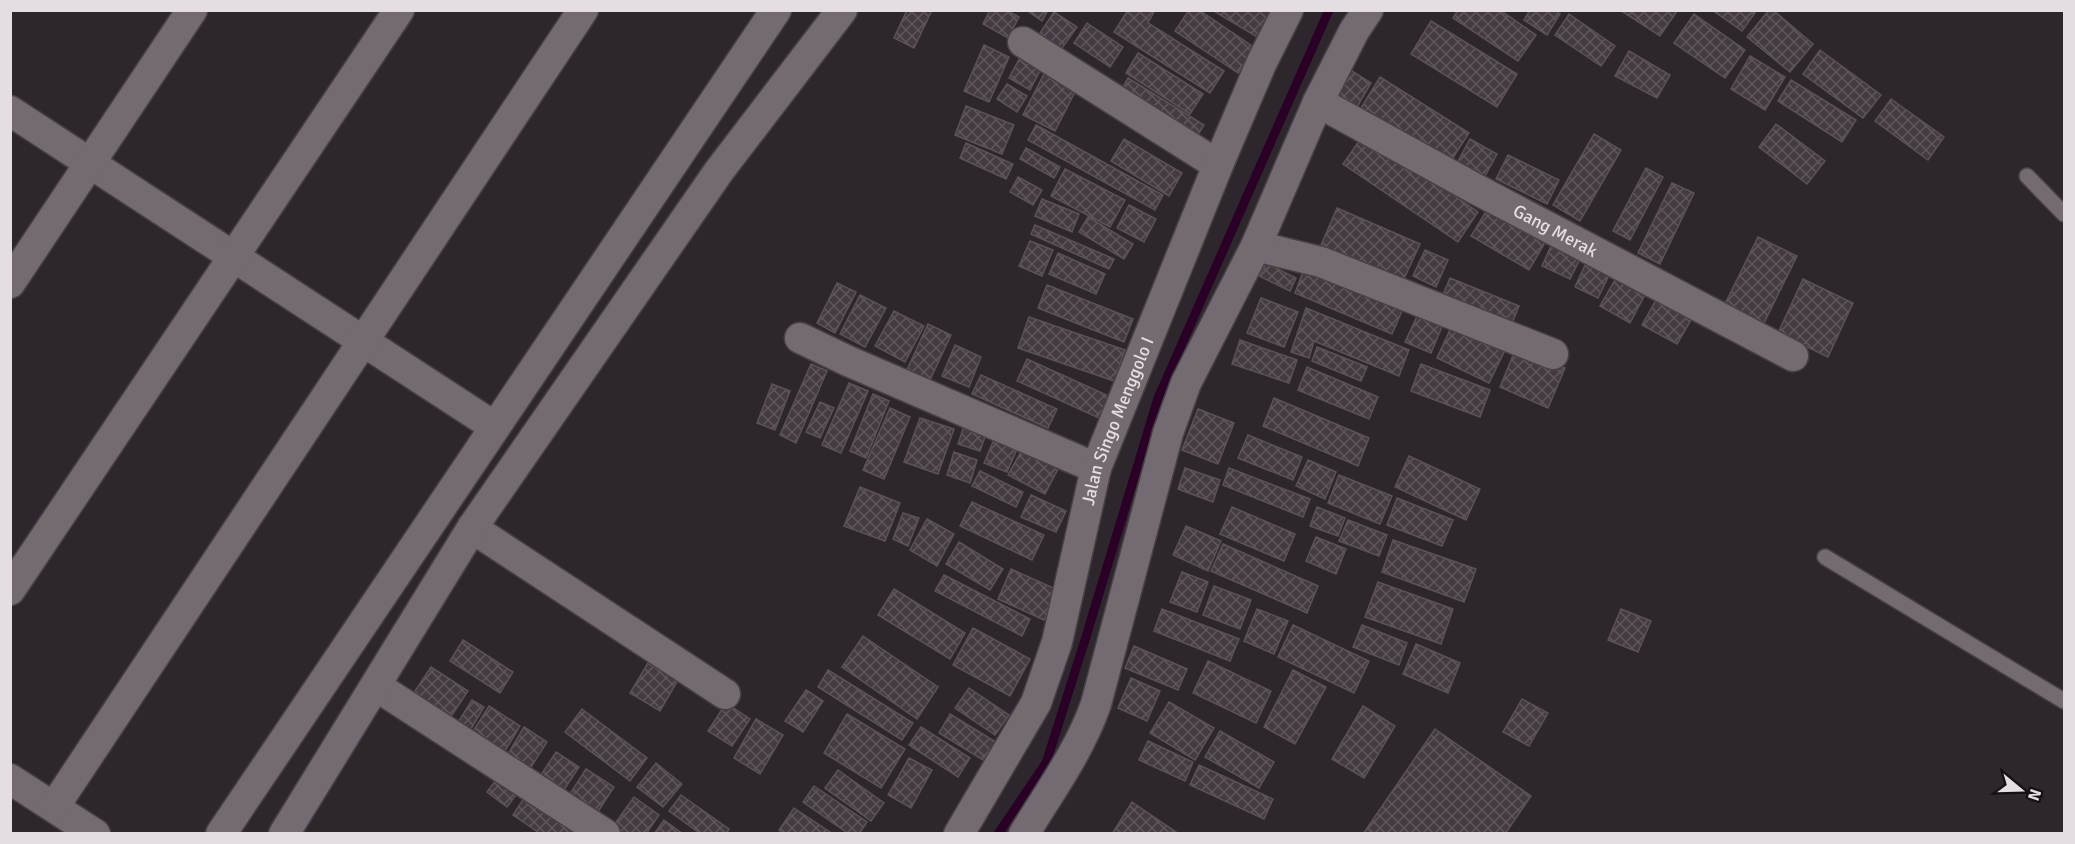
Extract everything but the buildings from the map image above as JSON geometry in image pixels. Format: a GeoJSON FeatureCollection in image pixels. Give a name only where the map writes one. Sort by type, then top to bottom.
{"type":"FeatureCollection","features":[{"type":"Feature","properties":{"kind":"street"},"geometry":{"type":"LineString","coordinates":[[10,284],[192,10]]}},
{"type":"Feature","properties":{"kind":"street"},"geometry":{"type":"LineString","coordinates":[[10,590],[399,10]]}},
{"type":"Feature","properties":{"kind":"street"},"geometry":{"type":"LineString","coordinates":[[54,807],[583,10]]}},
{"type":"Feature","properties":{"kind":"street"},"geometry":{"type":"LineString","coordinates":[[221,834],[776,10]]}},
{"type":"Feature","properties":{"kind":"street"},"geometry":{"type":"LineString","coordinates":[[284,834],[472,528],[719,171],[842,10]]}},
{"type":"Feature","properties":{"kind":"street","name":"Jalan Singo Menggolo I"},"geometry":{"type":"LineString","coordinates":[[959,834],[1036,703],[1057,642],[1096,468],[1116,413],[1261,64],[1288,10]]}},
{"type":"Feature","properties":{"kind":"street"},"geometry":{"type":"LineString","coordinates":[[1023,834],[1086,732],[1096,704],[1175,411],[1191,373],[1256,246],[1318,102],[1354,31],[1368,10]]}},
{"type":"Feature","properties":{"kind":"street"},"geometry":{"type":"LineString","coordinates":[[1023,42],[1218,165]]}},
{"type":"Feature","properties":{"kind":"street","name":"Gang Merak"},"geometry":{"type":"LineString","coordinates":[[1318,102],[1474,188],[1793,356]]}},
{"type":"Feature","properties":{"kind":"street"},"geometry":{"type":"LineString","coordinates":[[10,111],[495,428]]}},
{"type":"Feature","properties":{"kind":"street"},"geometry":{"type":"LineString","coordinates":[[1256,246],[1321,262],[1554,354]]}},
{"type":"Feature","properties":{"kind":"street"},"geometry":{"type":"LineString","coordinates":[[800,338],[1096,468]]}},
{"type":"Feature","properties":{"kind":"street"},"geometry":{"type":"LineString","coordinates":[[472,528],[725,694]]}},
{"type":"Feature","properties":{"kind":"street"},"geometry":{"type":"LineString","coordinates":[[376,686],[605,834]]}},
{"type":"Feature","properties":{"kind":"street"},"geometry":{"type":"LineString","coordinates":[[10,779],[95,834]]}},
{"type":"Feature","properties":{"kind":"lane"},"geometry":{"type":"LineString","coordinates":[[2027,176],[2064,214]]}},
{"type":"Feature","properties":{"kind":"lane"},"geometry":{"type":"LineString","coordinates":[[1825,557],[2064,701]]}},
{"type":"Feature","properties":{"kind":"waterway"},"geometry":{"type":"LineString","coordinates":[[998,834],[1046,763],[1158,398],[1329,10]]}}]}
